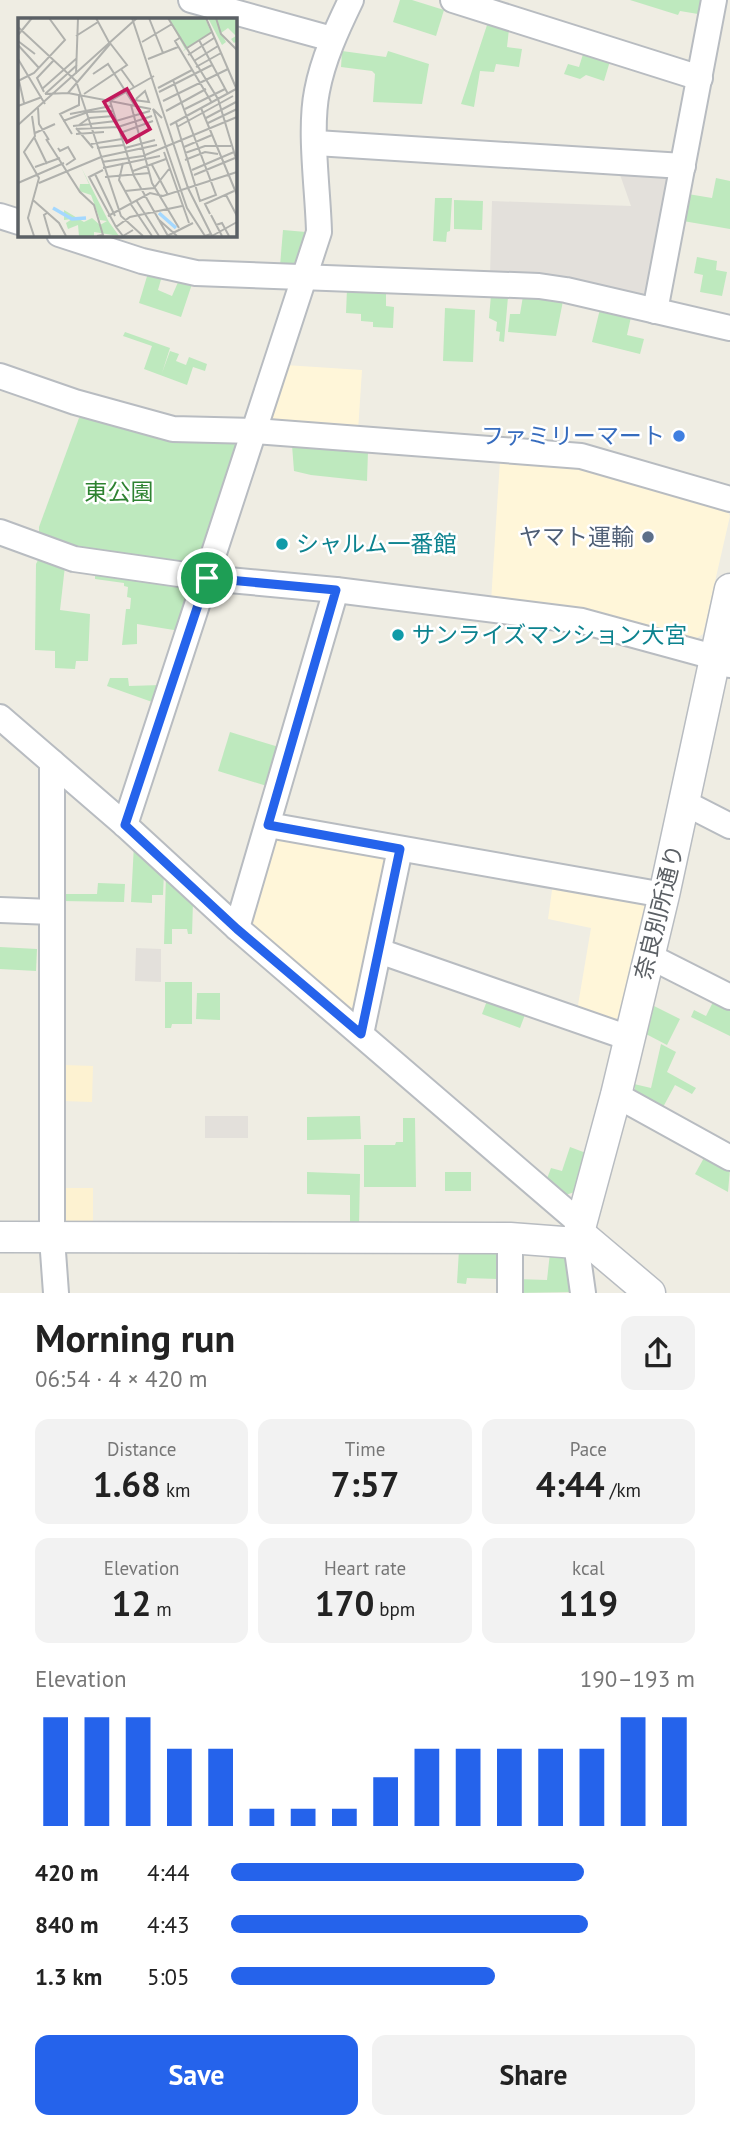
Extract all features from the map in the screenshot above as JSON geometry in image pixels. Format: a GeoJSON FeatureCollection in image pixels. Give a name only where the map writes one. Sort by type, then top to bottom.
{"type":"FeatureCollection","features":[{"type":"Feature","properties":{"kind":"street"},"geometry":{"type":"LineString","coordinates":[[191,0],[332,39]]}},
{"type":"Feature","properties":{"kind":"street"},"geometry":{"type":"LineString","coordinates":[[125,825],[319,232],[317,93],[332,39],[351,0]]}},
{"type":"Feature","properties":{"kind":"street"},"geometry":{"type":"LineString","coordinates":[[453,0],[700,78]]}},
{"type":"Feature","properties":{"kind":"street"},"geometry":{"type":"LineString","coordinates":[[655,311],[714,0]]}},
{"type":"Feature","properties":{"kind":"street"},"geometry":{"type":"LineString","coordinates":[[316,144],[683,166]]}},
{"type":"Feature","properties":{"kind":"street"},"geometry":{"type":"LineString","coordinates":[[0,216],[18,222]]}},
{"type":"Feature","properties":{"kind":"street"},"geometry":{"type":"LineString","coordinates":[[65,236],[142,261],[196,273],[539,286],[730,328]]}},
{"type":"Feature","properties":{"kind":"street"},"geometry":{"type":"LineString","coordinates":[[0,376],[75,402],[173,429],[255,431],[581,456],[730,499]]}},
{"type":"Feature","properties":{"kind":"street"},"geometry":{"type":"LineString","coordinates":[[0,532],[74,559],[207,578],[336,590],[582,621],[722,661]]}},
{"type":"Feature","properties":{"kind":"street","name":"奈良別所通り"},"geometry":{"type":"LineString","coordinates":[[579,1233],[616,1095],[685,803],[722,661],[730,589]]}},
{"type":"Feature","properties":{"kind":"street"},"geometry":{"type":"LineString","coordinates":[[237,929],[336,590]]}},
{"type":"Feature","properties":{"kind":"street"},"geometry":{"type":"LineString","coordinates":[[0,717],[125,825],[237,929],[361,1034],[579,1233],[650,1293]]}},
{"type":"Feature","properties":{"kind":"street"},"geometry":{"type":"LineString","coordinates":[[52,762],[52,1238],[56,1293]]}},
{"type":"Feature","properties":{"kind":"street"},"geometry":{"type":"LineString","coordinates":[[685,803],[730,826]]}},
{"type":"Feature","properties":{"kind":"street"},"geometry":{"type":"LineString","coordinates":[[268,825],[664,895]]}},
{"type":"Feature","properties":{"kind":"street"},"geometry":{"type":"LineString","coordinates":[[361,1034],[400,849]]}},
{"type":"Feature","properties":{"kind":"street"},"geometry":{"type":"LineString","coordinates":[[0,910],[52,912]]}},
{"type":"Feature","properties":{"kind":"street"},"geometry":{"type":"LineString","coordinates":[[379,951],[629,1038]]}},
{"type":"Feature","properties":{"kind":"street"},"geometry":{"type":"LineString","coordinates":[[649,956],[730,998]]}},
{"type":"Feature","properties":{"kind":"street"},"geometry":{"type":"LineString","coordinates":[[616,1095],[730,1157]]}},
{"type":"Feature","properties":{"kind":"street"},"geometry":{"type":"LineString","coordinates":[[0,1237],[510,1238],[579,1233]]}},
{"type":"Feature","properties":{"kind":"street"},"geometry":{"type":"LineString","coordinates":[[579,1233],[583,1293]]}},
{"type":"Feature","properties":{"kind":"street"},"geometry":{"type":"LineString","coordinates":[[510,1238],[510,1293]]}},
{"type":"Feature","properties":{"kind":"shaded area"},"geometry":{"type":"Polygon","coordinates":[[[618,169],[671,178],[650,293],[641,299],[490,276],[492,201],[631,206],[618,169]]]}},
{"type":"Feature","properties":{"kind":"shaded area"},"geometry":{"type":"Polygon","coordinates":[[[285,365],[362,370],[358,431],[274,426],[269,418],[285,365]]]}},
{"type":"Feature","properties":{"kind":"shaded area"},"geometry":{"type":"Polygon","coordinates":[[[500,460],[581,466],[723,504],[730,516],[703,634],[692,641],[491,602],[500,460]]]}},
{"type":"Feature","properties":{"kind":"shaded area"},"geometry":{"type":"Polygon","coordinates":[[[281,835],[382,853],[388,863],[358,1009],[349,1012],[252,928],[250,919],[272,840],[281,835]]]}},
{"type":"Feature","properties":{"kind":"shaded area"},"geometry":{"type":"Polygon","coordinates":[[[553,883],[640,898],[647,906],[619,1017],[610,1022],[577,1011],[591,928],[548,919],[553,883]]]}},
{"type":"Feature","properties":{"kind":"shaded area"},"geometry":{"type":"Polygon","coordinates":[[[136,948],[161,949],[161,982],[135,981],[136,948]]]}},
{"type":"Feature","properties":{"kind":"shaded area"},"geometry":{"type":"Polygon","coordinates":[[[205,1116],[248,1116],[248,1138],[205,1138],[205,1116]]]}},
{"type":"Feature","properties":{"kind":"green space"},"geometry":{"type":"Polygon","coordinates":[[[400,0],[412,0],[444,10],[436,36],[393,22],[400,0]]]}},
{"type":"Feature","properties":{"kind":"green space"},"geometry":{"type":"Polygon","coordinates":[[[630,0],[701,0],[698,14],[680,11],[678,15],[630,0]]]}},
{"type":"Feature","properties":{"kind":"green space"},"geometry":{"type":"Polygon","coordinates":[[[488,22],[509,29],[507,47],[522,49],[519,67],[496,64],[494,72],[480,71],[474,107],[461,104],[488,22]]]}},
{"type":"Feature","properties":{"kind":"green space"},"geometry":{"type":"Polygon","coordinates":[[[342,51],[386,57],[388,51],[429,64],[422,104],[373,102],[375,74],[372,71],[341,67],[342,51]]]}},
{"type":"Feature","properties":{"kind":"green space"},"geometry":{"type":"Polygon","coordinates":[[[584,51],[610,61],[604,81],[586,75],[580,79],[564,74],[568,64],[579,67],[584,51]]]}},
{"type":"Feature","properties":{"kind":"green space"},"geometry":{"type":"Polygon","coordinates":[[[716,178],[730,181],[730,229],[683,221],[688,194],[712,198],[716,178]]]}},
{"type":"Feature","properties":{"kind":"green space"},"geometry":{"type":"Polygon","coordinates":[[[435,198],[452,198],[450,231],[447,232],[446,242],[433,241],[435,198]]]}},
{"type":"Feature","properties":{"kind":"green space"},"geometry":{"type":"Polygon","coordinates":[[[454,200],[483,201],[482,230],[454,229],[454,200]]]}},
{"type":"Feature","properties":{"kind":"green space"},"geometry":{"type":"Polygon","coordinates":[[[283,230],[306,232],[303,261],[293,267],[280,266],[283,230]]]}},
{"type":"Feature","properties":{"kind":"green space"},"geometry":{"type":"Polygon","coordinates":[[[697,257],[717,261],[716,270],[727,272],[722,296],[700,292],[703,275],[694,273],[697,257]]]}},
{"type":"Feature","properties":{"kind":"green space"},"geometry":{"type":"Polygon","coordinates":[[[148,273],[162,276],[158,290],[172,296],[179,280],[192,284],[181,317],[139,303],[148,273]]]}},
{"type":"Feature","properties":{"kind":"green space"},"geometry":{"type":"Polygon","coordinates":[[[347,289],[386,291],[386,306],[394,307],[393,328],[373,327],[373,322],[361,321],[361,314],[346,313],[347,289]]]}},
{"type":"Feature","properties":{"kind":"green space"},"geometry":{"type":"Polygon","coordinates":[[[491,295],[508,297],[504,342],[499,341],[497,322],[489,318],[491,295]]]}},
{"type":"Feature","properties":{"kind":"green space"},"geometry":{"type":"Polygon","coordinates":[[[523,296],[563,301],[556,336],[508,332],[510,314],[520,314],[523,296]]]}},
{"type":"Feature","properties":{"kind":"green space"},"geometry":{"type":"Polygon","coordinates":[[[445,308],[475,310],[473,362],[443,361],[445,308]]]}},
{"type":"Feature","properties":{"kind":"green space"},"geometry":{"type":"Polygon","coordinates":[[[600,309],[631,317],[627,335],[644,339],[640,354],[592,342],[600,309]]]}},
{"type":"Feature","properties":{"kind":"green space"},"geometry":{"type":"Polygon","coordinates":[[[125,332],[170,348],[162,373],[170,351],[179,354],[176,361],[186,365],[189,357],[207,364],[205,371],[193,367],[187,385],[144,369],[152,346],[123,336],[125,332]]]}},
{"type":"Feature","properties":{"kind":"green space","name":"東公園"},"geometry":{"type":"Polygon","coordinates":[[[88,414],[233,442],[238,449],[203,559],[197,564],[74,549],[39,536],[39,527],[79,418],[88,414]]]}},
{"type":"Feature","properties":{"kind":"green space"},"geometry":{"type":"Polygon","coordinates":[[[292,445],[368,451],[367,481],[294,471],[292,445]]]}},
{"type":"Feature","properties":{"kind":"green space"},"geometry":{"type":"Polygon","coordinates":[[[40,556],[65,566],[60,610],[90,614],[88,661],[76,661],[75,669],[55,668],[55,651],[35,650],[36,564],[40,556]]]}},
{"type":"Feature","properties":{"kind":"green space"},"geometry":{"type":"Polygon","coordinates":[[[95,571],[186,582],[194,592],[180,631],[137,624],[137,644],[122,645],[126,609],[130,609],[128,587],[124,586],[124,583],[95,579],[95,571]]]}},
{"type":"Feature","properties":{"kind":"green space"},"geometry":{"type":"Polygon","coordinates":[[[110,678],[128,678],[129,686],[161,685],[155,703],[107,686],[110,678]]]}},
{"type":"Feature","properties":{"kind":"green space"},"geometry":{"type":"Polygon","coordinates":[[[230,732],[282,748],[270,787],[218,771],[230,732]]]}},
{"type":"Feature","properties":{"kind":"green space"},"geometry":{"type":"Polygon","coordinates":[[[134,844],[164,872],[163,895],[152,895],[152,903],[131,902],[134,844]]]}},
{"type":"Feature","properties":{"kind":"green space"},"geometry":{"type":"Polygon","coordinates":[[[166,874],[193,901],[192,934],[188,934],[187,929],[172,929],[172,944],[164,944],[166,874]]]}},
{"type":"Feature","properties":{"kind":"green space"},"geometry":{"type":"Polygon","coordinates":[[[98,883],[125,884],[124,902],[61,901],[61,894],[97,894],[98,883]]]}},
{"type":"Feature","properties":{"kind":"green space"},"geometry":{"type":"Polygon","coordinates":[[[0,947],[37,949],[36,971],[0,969],[0,947]]]}},
{"type":"Feature","properties":{"kind":"green space"},"geometry":{"type":"Polygon","coordinates":[[[165,982],[192,982],[192,1024],[172,1024],[171,1028],[165,1028],[165,982]]]}},
{"type":"Feature","properties":{"kind":"green space"},"geometry":{"type":"Polygon","coordinates":[[[197,993],[220,993],[220,1020],[196,1019],[197,993]]]}},
{"type":"Feature","properties":{"kind":"green space"},"geometry":{"type":"Polygon","coordinates":[[[488,998],[526,1012],[520,1028],[482,1014],[488,998]]]}},
{"type":"Feature","properties":{"kind":"green space"},"geometry":{"type":"Polygon","coordinates":[[[714,1000],[730,1008],[730,1036],[691,1017],[694,1010],[706,1016],[714,1000]]]}},
{"type":"Feature","properties":{"kind":"green space"},"geometry":{"type":"Polygon","coordinates":[[[654,1006],[680,1019],[667,1045],[646,1034],[654,1006]]]}},
{"type":"Feature","properties":{"kind":"green space"},"geometry":{"type":"Polygon","coordinates":[[[661,1044],[676,1052],[667,1072],[696,1088],[692,1094],[675,1085],[662,1109],[636,1096],[634,1084],[651,1088],[661,1044]]]}},
{"type":"Feature","properties":{"kind":"green space"},"geometry":{"type":"Polygon","coordinates":[[[360,1116],[361,1139],[307,1140],[307,1117],[360,1116]]]}},
{"type":"Feature","properties":{"kind":"green space"},"geometry":{"type":"Polygon","coordinates":[[[403,1118],[415,1118],[416,1187],[364,1187],[364,1145],[395,1145],[396,1142],[403,1142],[403,1118]]]}},
{"type":"Feature","properties":{"kind":"green space"},"geometry":{"type":"Polygon","coordinates":[[[570,1147],[586,1153],[578,1191],[559,1197],[545,1184],[551,1168],[562,1171],[570,1147]]]}},
{"type":"Feature","properties":{"kind":"green space"},"geometry":{"type":"Polygon","coordinates":[[[705,1156],[730,1169],[728,1192],[695,1174],[705,1156]]]}},
{"type":"Feature","properties":{"kind":"green space"},"geometry":{"type":"Polygon","coordinates":[[[307,1172],[360,1174],[359,1227],[350,1227],[350,1195],[307,1194],[307,1172]]]}},
{"type":"Feature","properties":{"kind":"green space"},"geometry":{"type":"Polygon","coordinates":[[[445,1172],[471,1172],[471,1191],[445,1191],[445,1172]]]}},
{"type":"Feature","properties":{"kind":"green space"},"geometry":{"type":"Polygon","coordinates":[[[459,1250],[499,1252],[498,1279],[467,1278],[466,1284],[457,1283],[459,1250]]]}},
{"type":"Feature","properties":{"kind":"green space"},"geometry":{"type":"Polygon","coordinates":[[[550,1253],[571,1255],[573,1292],[515,1293],[516,1279],[547,1280],[550,1253]]]}},
{"type":"Feature","properties":{"kind":"sand"},"geometry":{"type":"Polygon","coordinates":[[[65,1065],[93,1066],[92,1102],[63,1101],[65,1065]]]}},
{"type":"Feature","properties":{"kind":"sand"},"geometry":{"type":"Polygon","coordinates":[[[63,1188],[93,1188],[93,1226],[63,1226],[63,1188]]]}},
{"type":"Feature","properties":{"kind":"place","name":"ファミリーマート"},"geometry":{"type":"Point","coordinates":[679,436]}},
{"type":"Feature","properties":{"kind":"place","name":"ヤマト運輸"},"geometry":{"type":"Point","coordinates":[648,537]}},
{"type":"Feature","properties":{"kind":"place","name":"シャルム一番館"},"geometry":{"type":"Point","coordinates":[282,544]}},
{"type":"Feature","properties":{"kind":"place","name":"サンライズマンション大宮"},"geometry":{"type":"Point","coordinates":[398,635]}},
{"type":"Feature","properties":{"kind":"route"},"geometry":{"type":"LineString","coordinates":[[207,578],[336,590],[268,825],[400,849],[361,1034],[237,929],[125,825],[207,578]]}}]}
